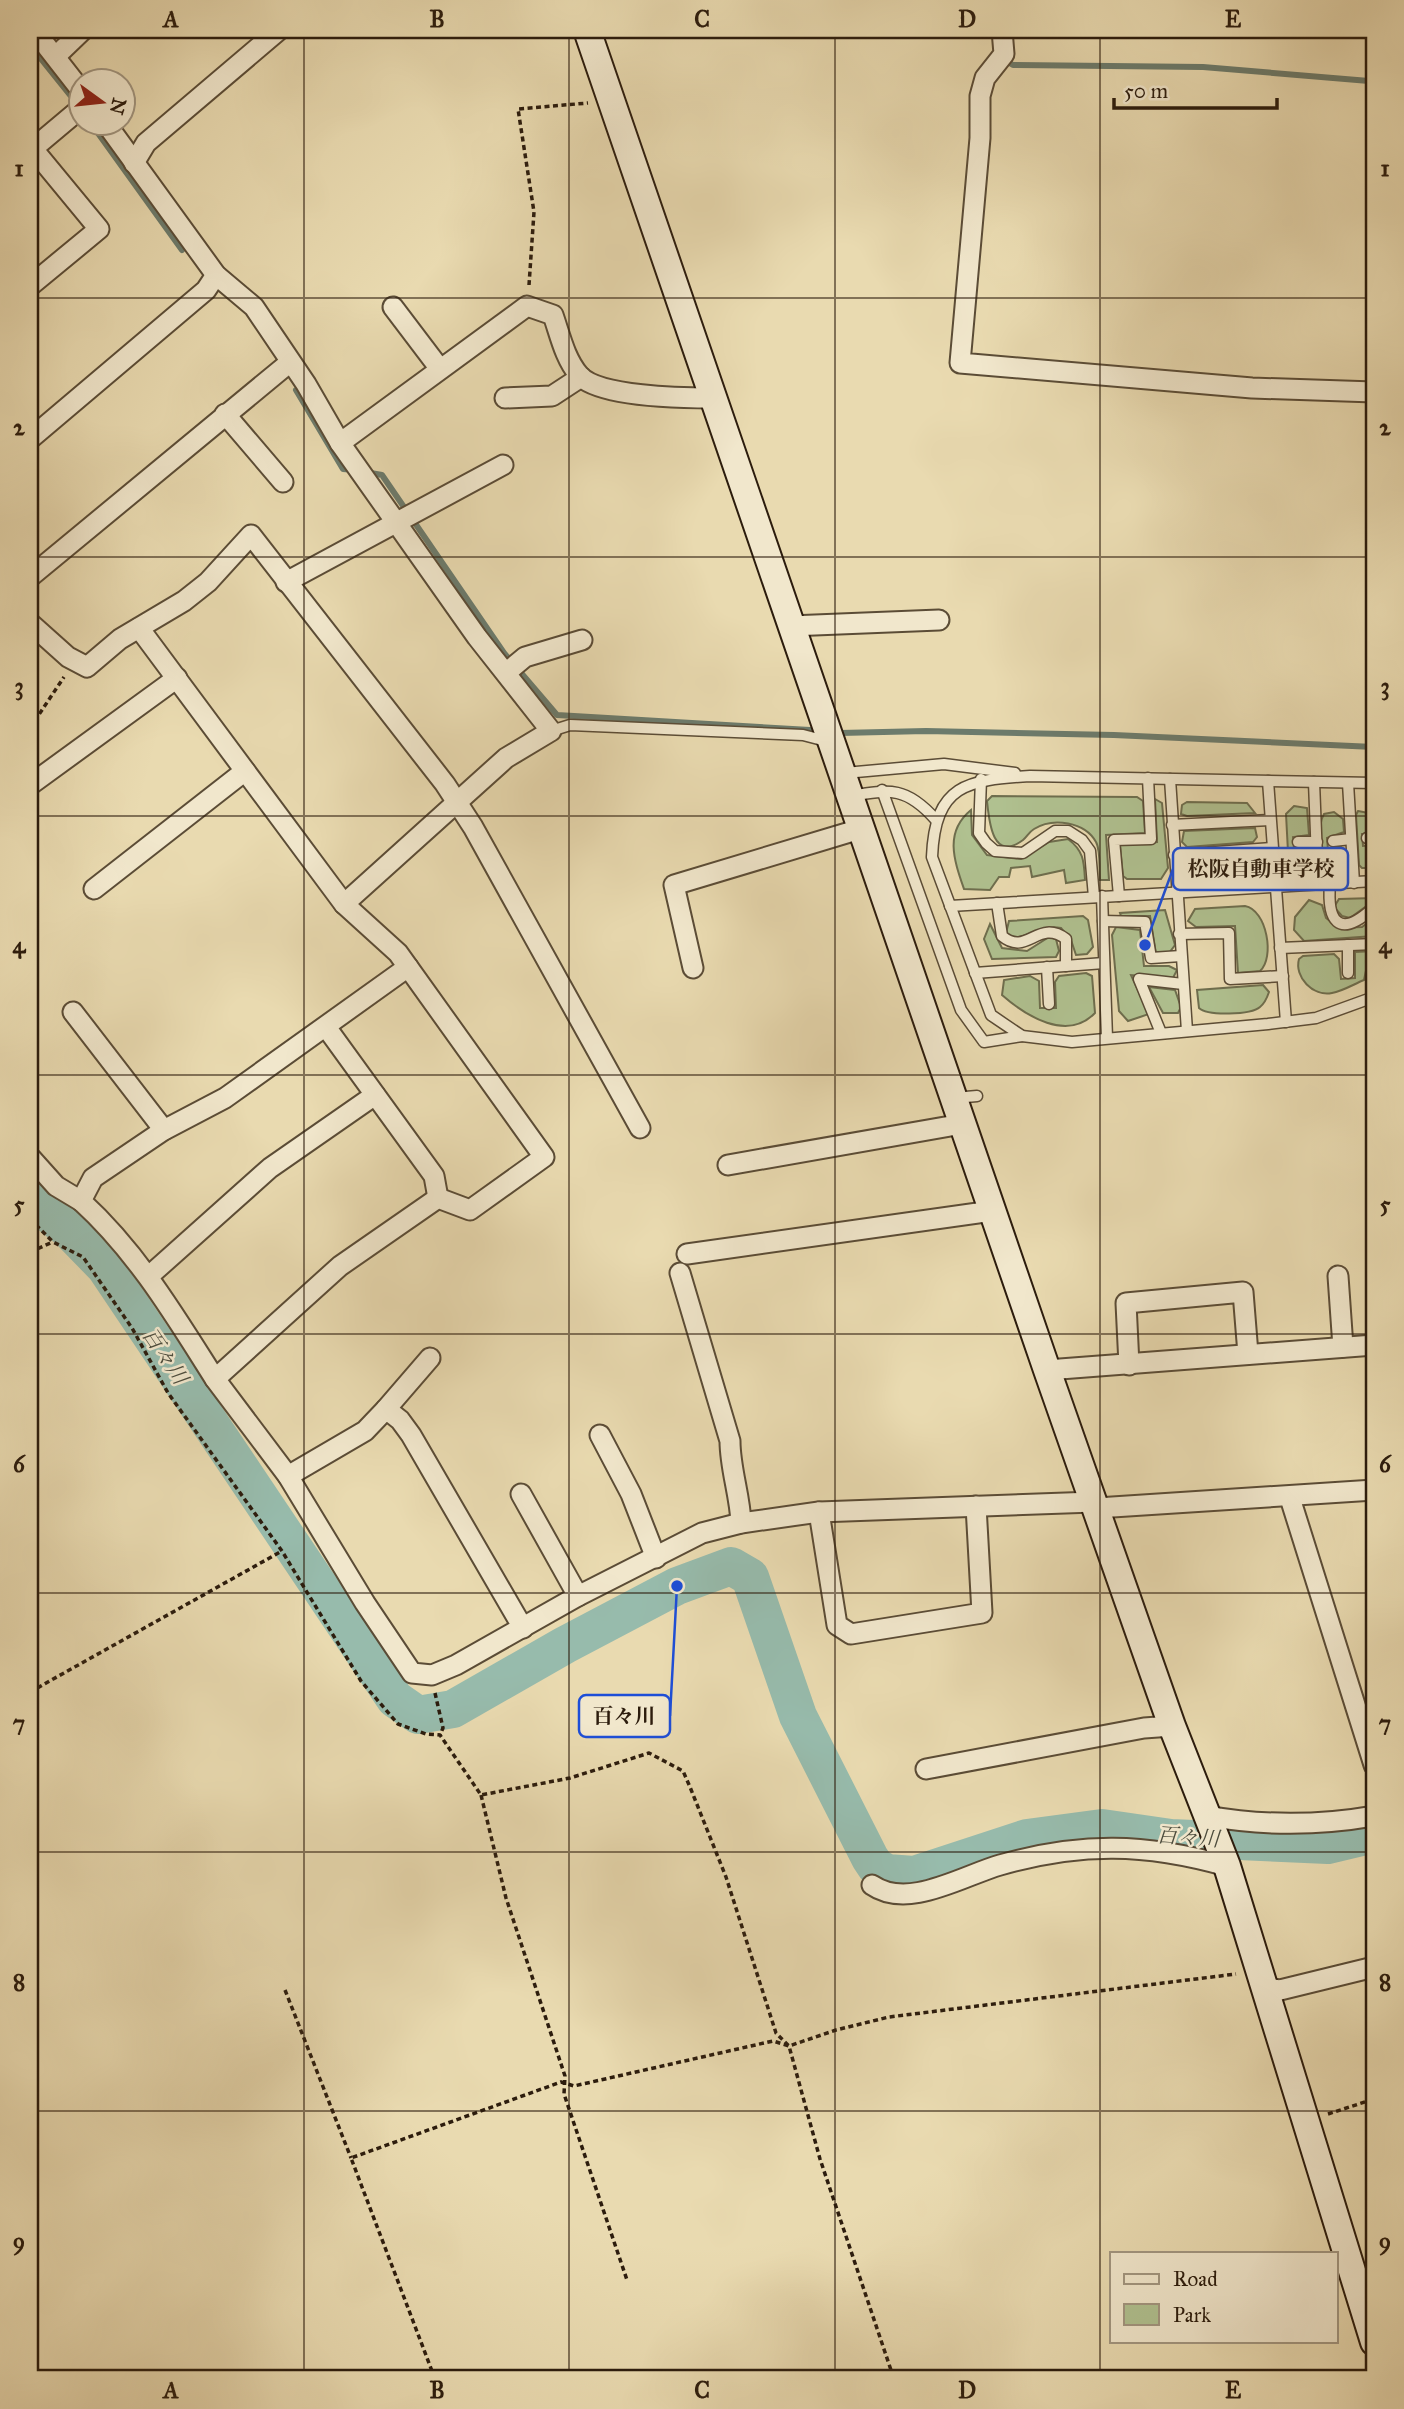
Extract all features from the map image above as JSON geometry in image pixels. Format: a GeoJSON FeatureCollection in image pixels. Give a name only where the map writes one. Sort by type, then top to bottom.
{"type":"FeatureCollection","features":[{"type":"Feature","properties":{"kind":"street"},"geometry":{"type":"LineString","coordinates":[[34,30],[66,68]]}},
{"type":"Feature","properties":{"kind":"street"},"geometry":{"type":"LineString","coordinates":[[57,55],[83,30]]}},
{"type":"Feature","properties":{"kind":"street"},"geometry":{"type":"LineString","coordinates":[[134,163],[146,143],[279,30]]}},
{"type":"Feature","properties":{"kind":"street"},"geometry":{"type":"LineString","coordinates":[[587,30],[614,101],[712,398],[860,829],[965,1097],[962,1124],[1047,1370],[1172,1726],[1227,1866],[1374,2342]]}},
{"type":"Feature","properties":{"kind":"street"},"geometry":{"type":"LineString","coordinates":[[1002,30],[1004,54],[985,78],[980,96],[980,138],[960,363],[1252,388],[1374,392]]}},
{"type":"Feature","properties":{"kind":"street"},"geometry":{"type":"LineString","coordinates":[[30,286],[99,229],[31,150],[66,120]]}},
{"type":"Feature","properties":{"kind":"street"},"geometry":{"type":"LineString","coordinates":[[115,136],[216,275],[254,307],[289,363],[306,384],[340,443],[369,481],[405,516],[477,637],[513,667],[551,731],[506,758],[344,904]]}},
{"type":"Feature","properties":{"kind":"street"},"geometry":{"type":"LineString","coordinates":[[30,439],[206,289],[216,275]]}},
{"type":"Feature","properties":{"kind":"street"},"geometry":{"type":"LineString","coordinates":[[340,443],[527,306],[553,315],[568,358],[581,377],[609,389],[665,398],[712,398]]}},
{"type":"Feature","properties":{"kind":"street"},"geometry":{"type":"LineString","coordinates":[[393,307],[440,369]]}},
{"type":"Feature","properties":{"kind":"street"},"geometry":{"type":"LineString","coordinates":[[30,578],[289,363]]}},
{"type":"Feature","properties":{"kind":"street"},"geometry":{"type":"LineString","coordinates":[[505,398],[552,396],[581,377]]}},
{"type":"Feature","properties":{"kind":"street"},"geometry":{"type":"LineString","coordinates":[[225,414],[283,482]]}},
{"type":"Feature","properties":{"kind":"street"},"geometry":{"type":"LineString","coordinates":[[286,582],[503,465]]}},
{"type":"Feature","properties":{"kind":"street"},"geometry":{"type":"LineString","coordinates":[[30,623],[87,667],[120,639],[208,582],[251,535],[457,802],[640,1128]]}},
{"type":"Feature","properties":{"kind":"street"},"geometry":{"type":"LineString","coordinates":[[790,626],[939,621]]}},
{"type":"Feature","properties":{"kind":"street"},"geometry":{"type":"LineString","coordinates":[[139,628],[344,904],[398,953],[544,1157],[470,1210],[438,1198]]}},
{"type":"Feature","properties":{"kind":"street"},"geometry":{"type":"LineString","coordinates":[[513,667],[582,640]]}},
{"type":"Feature","properties":{"kind":"street"},"geometry":{"type":"LineString","coordinates":[[30,785],[177,678]]}},
{"type":"Feature","properties":{"kind":"street"},"geometry":{"type":"LineString","coordinates":[[94,889],[245,771]]}},
{"type":"Feature","properties":{"kind":"street"},"geometry":{"type":"LineString","coordinates":[[693,968],[674,885],[860,829]]}},
{"type":"Feature","properties":{"kind":"street"},"geometry":{"type":"LineString","coordinates":[[81,1201],[93,1178],[164,1130],[225,1098],[408,967]]}},
{"type":"Feature","properties":{"kind":"street"},"geometry":{"type":"LineString","coordinates":[[73,1012],[164,1130]]}},
{"type":"Feature","properties":{"kind":"street"},"geometry":{"type":"LineString","coordinates":[[326,1027],[434,1176],[438,1198]]}},
{"type":"Feature","properties":{"kind":"street"},"geometry":{"type":"LineString","coordinates":[[149,1276],[270,1168],[375,1095]]}},
{"type":"Feature","properties":{"kind":"street"},"geometry":{"type":"LineString","coordinates":[[728,1165],[962,1124]]}},
{"type":"Feature","properties":{"kind":"street"},"geometry":{"type":"LineString","coordinates":[[30,1157],[56,1186],[81,1201],[111,1228],[149,1276],[215,1379],[288,1476],[365,1603],[412,1673],[432,1675],[702,1533],[741,1523],[819,1512],[1290,1498],[1374,1490]]}},
{"type":"Feature","properties":{"kind":"street"},"geometry":{"type":"LineString","coordinates":[[215,1379],[340,1266],[438,1198]]}},
{"type":"Feature","properties":{"kind":"street"},"geometry":{"type":"LineString","coordinates":[[687,1254],[992,1211]]}},
{"type":"Feature","properties":{"kind":"street"},"geometry":{"type":"LineString","coordinates":[[680,1273],[730,1441],[730,1467],[740,1499],[741,1523]]}},
{"type":"Feature","properties":{"kind":"street"},"geometry":{"type":"LineString","coordinates":[[1339,1276],[1343,1347]]}},
{"type":"Feature","properties":{"kind":"street"},"geometry":{"type":"LineString","coordinates":[[1129,1365],[1126,1303],[1243,1292],[1248,1354]]}},
{"type":"Feature","properties":{"kind":"street"},"geometry":{"type":"LineString","coordinates":[[1047,1370],[1374,1345]]}},
{"type":"Feature","properties":{"kind":"street"},"geometry":{"type":"LineString","coordinates":[[288,1476],[365,1430],[430,1358]]}},
{"type":"Feature","properties":{"kind":"street"},"geometry":{"type":"LineString","coordinates":[[386,1409],[400,1420],[411,1435],[523,1628]]}},
{"type":"Feature","properties":{"kind":"street"},"geometry":{"type":"LineString","coordinates":[[600,1435],[631,1494],[656,1558]]}},
{"type":"Feature","properties":{"kind":"street"},"geometry":{"type":"LineString","coordinates":[[522,1494],[578,1596]]}},
{"type":"Feature","properties":{"kind":"street"},"geometry":{"type":"LineString","coordinates":[[1290,1498],[1374,1765]]}},
{"type":"Feature","properties":{"kind":"street"},"geometry":{"type":"LineString","coordinates":[[819,1512],[837,1625],[851,1634],[982,1613],[976,1506]]}},
{"type":"Feature","properties":{"kind":"street"},"geometry":{"type":"LineString","coordinates":[[926,1769],[1144,1728],[1172,1726]]}},
{"type":"Feature","properties":{"kind":"street"},"geometry":{"type":"LineString","coordinates":[[1208,1820],[1275,1825],[1328,1823],[1374,1816]]}},
{"type":"Feature","properties":{"kind":"street"},"geometry":{"type":"LineString","coordinates":[[872,1885],[883,1892],[912,1893],[1024,1859],[1093,1847],[1165,1852],[1227,1866]]}},
{"type":"Feature","properties":{"kind":"street"},"geometry":{"type":"LineString","coordinates":[[1261,1978],[1280,1990],[1374,1968]]}},
{"type":"Feature","properties":{"kind":"lane"},"geometry":{"type":"LineString","coordinates":[[551,731],[570,725],[803,735],[831,742]]}},
{"type":"Feature","properties":{"kind":"lane"},"geometry":{"type":"LineString","coordinates":[[845,785],[944,764],[976,766],[1030,776]]}},
{"type":"Feature","properties":{"kind":"lane"},"geometry":{"type":"LineString","coordinates":[[1023,1036],[991,1015],[932,857],[936,820],[942,805],[960,789],[981,779],[1030,776],[1374,783]]}},
{"type":"Feature","properties":{"kind":"lane"},"geometry":{"type":"LineString","coordinates":[[1119,896],[1114,840],[1151,839],[1148,778]]}},
{"type":"Feature","properties":{"kind":"lane"},"geometry":{"type":"LineString","coordinates":[[981,779],[979,832],[995,851],[1023,853],[1055,831],[1068,831],[1082,840],[1090,851],[1103,921],[1107,1038]]}},
{"type":"Feature","properties":{"kind":"lane"},"geometry":{"type":"LineString","coordinates":[[1170,779],[1175,894],[1187,1031]]}},
{"type":"Feature","properties":{"kind":"lane"},"geometry":{"type":"LineString","coordinates":[[1268,781],[1286,1022]]}},
{"type":"Feature","properties":{"kind":"lane"},"geometry":{"type":"LineString","coordinates":[[1314,782],[1318,884]]}},
{"type":"Feature","properties":{"kind":"lane"},"geometry":{"type":"LineString","coordinates":[[1348,783],[1354,883]]}},
{"type":"Feature","properties":{"kind":"lane"},"geometry":{"type":"LineString","coordinates":[[845,785],[888,789],[919,800],[936,820]]}},
{"type":"Feature","properties":{"kind":"lane"},"geometry":{"type":"LineString","coordinates":[[881,790],[961,1010],[984,1042],[1023,1036],[1072,1042],[1286,1022],[1316,1018],[1374,997]]}},
{"type":"Feature","properties":{"kind":"lane"},"geometry":{"type":"LineString","coordinates":[[1172,825],[1270,820]]}},
{"type":"Feature","properties":{"kind":"lane"},"geometry":{"type":"LineString","coordinates":[[1333,841],[1351,839]]}},
{"type":"Feature","properties":{"kind":"lane"},"geometry":{"type":"LineString","coordinates":[[1298,842],[1317,842]]}},
{"type":"Feature","properties":{"kind":"lane"},"geometry":{"type":"LineString","coordinates":[[1174,855],[1272,848]]}},
{"type":"Feature","properties":{"kind":"lane"},"geometry":{"type":"LineString","coordinates":[[950,906],[1374,881]]}},
{"type":"Feature","properties":{"kind":"lane"},"geometry":{"type":"LineString","coordinates":[[1330,884],[1329,912],[1337,922],[1348,926],[1357,923],[1371,910],[1374,911]]}},
{"type":"Feature","properties":{"kind":"lane"},"geometry":{"type":"LineString","coordinates":[[997,903],[1002,936],[1010,943],[1018,944],[1045,932],[1056,932],[1066,939],[1066,966]]}},
{"type":"Feature","properties":{"kind":"lane"},"geometry":{"type":"LineString","coordinates":[[1103,921],[1145,922],[1151,958],[1181,956]]}},
{"type":"Feature","properties":{"kind":"lane"},"geometry":{"type":"LineString","coordinates":[[1179,934],[1229,933],[1230,979],[1283,976]]}},
{"type":"Feature","properties":{"kind":"lane"},"geometry":{"type":"LineString","coordinates":[[1280,948],[1374,944]]}},
{"type":"Feature","properties":{"kind":"lane"},"geometry":{"type":"LineString","coordinates":[[1348,945],[1348,973]]}},
{"type":"Feature","properties":{"kind":"lane"},"geometry":{"type":"LineString","coordinates":[[975,973],[1104,963]]}},
{"type":"Feature","properties":{"kind":"lane"},"geometry":{"type":"LineString","coordinates":[[1047,968],[1049,1004]]}},
{"type":"Feature","properties":{"kind":"lane"},"geometry":{"type":"LineString","coordinates":[[1161,1033],[1139,979],[1183,984]]}},
{"type":"Feature","properties":{"kind":"path"},"geometry":{"type":"LineString","coordinates":[[527,306],[534,212],[518,109],[614,101]]}},
{"type":"Feature","properties":{"kind":"path"},"geometry":{"type":"LineString","coordinates":[[30,727],[76,661]]}},
{"type":"Feature","properties":{"kind":"path"},"geometry":{"type":"LineString","coordinates":[[30,1219],[53,1241],[83,1257],[132,1328],[168,1393],[282,1551],[361,1681],[398,1724],[426,1734],[440,1735]]}},
{"type":"Feature","properties":{"kind":"path"},"geometry":{"type":"LineString","coordinates":[[30,1252],[53,1241]]}},
{"type":"Feature","properties":{"kind":"path"},"geometry":{"type":"LineString","coordinates":[[30,1692],[282,1551]]}},
{"type":"Feature","properties":{"kind":"path"},"geometry":{"type":"LineString","coordinates":[[433,1684],[443,1728],[440,1735]]}},
{"type":"Feature","properties":{"kind":"path"},"geometry":{"type":"LineString","coordinates":[[440,1735],[481,1795],[506,1898],[567,2084],[564,2094],[627,2280]]}},
{"type":"Feature","properties":{"kind":"path"},"geometry":{"type":"LineString","coordinates":[[481,1795],[570,1778],[649,1753],[682,1771],[726,1877],[776,2033],[789,2046],[820,2159],[894,2379]]}},
{"type":"Feature","properties":{"kind":"path"},"geometry":{"type":"LineString","coordinates":[[351,2158],[561,2082],[574,2086],[774,2040],[789,2046],[836,2030],[889,2017],[1236,1974],[1261,1978]]}},
{"type":"Feature","properties":{"kind":"path"},"geometry":{"type":"LineString","coordinates":[[285,1990],[432,2371]]}},
{"type":"Feature","properties":{"kind":"path"},"geometry":{"type":"LineString","coordinates":[[1306,2121],[1374,2099]]}},
{"type":"Feature","properties":{"kind":"green space"},"geometry":{"type":"Polygon","coordinates":[[[992,796],[1137,797],[1143,801],[1145,833],[1106,835],[1109,880],[1100,880],[1098,846],[1091,835],[1077,826],[1050,823],[1034,829],[1013,846],[999,843],[989,818],[987,801],[992,796]]]}},
{"type":"Feature","properties":{"kind":"green space"},"geometry":{"type":"Polygon","coordinates":[[[1155,799],[1162,803],[1168,868],[1161,879],[1127,879],[1123,876],[1120,845],[1157,842],[1155,799]]]}},
{"type":"Feature","properties":{"kind":"green space"},"geometry":{"type":"Polygon","coordinates":[[[1187,802],[1247,803],[1255,813],[1187,816],[1181,814],[1182,805],[1187,802]]]}},
{"type":"Feature","properties":{"kind":"green space"},"geometry":{"type":"Polygon","coordinates":[[[1294,806],[1307,808],[1309,835],[1293,837],[1294,849],[1308,849],[1313,854],[1313,868],[1308,871],[1293,864],[1288,852],[1286,814],[1294,806]]]}},
{"type":"Feature","properties":{"kind":"green space"},"geometry":{"type":"Polygon","coordinates":[[[971,810],[972,835],[987,855],[1021,859],[1049,842],[1068,839],[1082,857],[1085,880],[1066,883],[1064,870],[1032,877],[1030,866],[1011,868],[1009,877],[999,877],[990,890],[964,889],[957,868],[954,837],[957,828],[971,810]]]}},
{"type":"Feature","properties":{"kind":"green space"},"geometry":{"type":"Polygon","coordinates":[[[1358,811],[1374,814],[1374,834],[1362,834],[1363,846],[1374,845],[1374,868],[1362,868],[1359,865],[1358,811]]]}},
{"type":"Feature","properties":{"kind":"green space"},"geometry":{"type":"Polygon","coordinates":[[[1334,812],[1343,819],[1344,832],[1327,838],[1328,850],[1340,846],[1344,850],[1343,870],[1330,870],[1321,852],[1322,819],[1324,814],[1334,812]]]}},
{"type":"Feature","properties":{"kind":"green space"},"geometry":{"type":"Polygon","coordinates":[[[1255,828],[1257,837],[1253,842],[1187,847],[1182,842],[1184,831],[1255,828]]]}},
{"type":"Feature","properties":{"kind":"green space"},"geometry":{"type":"Polygon","coordinates":[[[1374,898],[1374,905],[1368,905],[1350,918],[1342,916],[1334,907],[1339,899],[1374,898]]]}},
{"type":"Feature","properties":{"kind":"green space"},"geometry":{"type":"Polygon","coordinates":[[[1309,900],[1322,905],[1326,918],[1339,928],[1362,927],[1374,918],[1374,936],[1304,941],[1294,930],[1295,917],[1309,900]]]}},
{"type":"Feature","properties":{"kind":"green space"},"geometry":{"type":"Polygon","coordinates":[[[1245,906],[1253,909],[1263,925],[1268,946],[1267,956],[1260,971],[1238,973],[1235,926],[1196,927],[1188,921],[1195,909],[1245,906]]]}},
{"type":"Feature","properties":{"kind":"green space"},"geometry":{"type":"Polygon","coordinates":[[[1165,910],[1175,945],[1169,953],[1156,954],[1150,916],[1121,916],[1120,913],[1165,910]]]}},
{"type":"Feature","properties":{"kind":"green space"},"geometry":{"type":"Polygon","coordinates":[[[1083,916],[1088,920],[1093,947],[1087,954],[1076,955],[1071,940],[1061,928],[1042,929],[1012,938],[1006,933],[1009,921],[1083,916]]]}},
{"type":"Feature","properties":{"kind":"green space"},"geometry":{"type":"Polygon","coordinates":[[[990,924],[1002,948],[1027,951],[1049,937],[1056,939],[1059,951],[1056,957],[992,959],[984,939],[990,924]]]}},
{"type":"Feature","properties":{"kind":"green space"},"geometry":{"type":"Polygon","coordinates":[[[1116,927],[1140,930],[1144,966],[1169,966],[1177,970],[1173,978],[1131,975],[1149,1014],[1128,1021],[1119,1011],[1112,935],[1116,927]]]}},
{"type":"Feature","properties":{"kind":"green space"},"geometry":{"type":"Polygon","coordinates":[[[1374,951],[1374,959],[1368,961],[1364,980],[1336,992],[1325,993],[1312,989],[1299,972],[1299,959],[1303,956],[1334,954],[1339,959],[1341,979],[1355,978],[1355,952],[1374,951]]]}},
{"type":"Feature","properties":{"kind":"green space"},"geometry":{"type":"Polygon","coordinates":[[[1086,973],[1092,976],[1095,1013],[1072,1025],[1060,1026],[1035,1018],[1002,995],[1004,980],[1030,976],[1039,981],[1040,1008],[1056,1008],[1055,982],[1059,976],[1086,973]]]}},
{"type":"Feature","properties":{"kind":"green space"},"geometry":{"type":"Polygon","coordinates":[[[1263,985],[1269,992],[1263,1004],[1255,1010],[1219,1013],[1199,1008],[1197,990],[1263,985]]]}},
{"type":"Feature","properties":{"kind":"green space"},"geometry":{"type":"Polygon","coordinates":[[[1149,987],[1175,990],[1181,1007],[1178,1013],[1163,1013],[1149,987]]]}},
{"type":"Feature","properties":{"kind":"waterway"},"geometry":{"type":"LineString","coordinates":[[30,45],[66,90]]}},
{"type":"Feature","properties":{"kind":"waterway"},"geometry":{"type":"LineString","coordinates":[[1003,59],[1013,65],[1203,67],[1369,81],[1374,76]]}},
{"type":"Feature","properties":{"kind":"waterway"},"geometry":{"type":"LineString","coordinates":[[100,136],[182,250]]}},
{"type":"Feature","properties":{"kind":"waterway"},"geometry":{"type":"LineString","coordinates":[[296,390],[343,469],[355,470]]}},
{"type":"Feature","properties":{"kind":"waterway"},"geometry":{"type":"LineString","coordinates":[[365,472],[382,475],[504,653],[557,715],[810,730]]}},
{"type":"Feature","properties":{"kind":"waterway"},"geometry":{"type":"LineString","coordinates":[[840,733],[926,731],[1114,735],[1374,747]]}},
{"type":"Feature","properties":{"kind":"waterway","name":"百々川"},"geometry":{"type":"LineString","coordinates":[[30,1199],[68,1229],[105,1267],[395,1699],[418,1715],[453,1709],[565,1645],[677,1586],[731,1566],[750,1577],[798,1716],[870,1858],[876,1867],[887,1873],[914,1875],[1027,1838],[1102,1828],[1171,1838],[1328,1845],[1374,1834]]}},
{"type":"Feature","properties":{"kind":"place","name":"松阪自動車学校"},"geometry":{"type":"Point","coordinates":[1145,945]}},
{"type":"Feature","properties":{"kind":"place","name":"百々川"},"geometry":{"type":"Point","coordinates":[677,1586]}}]}
